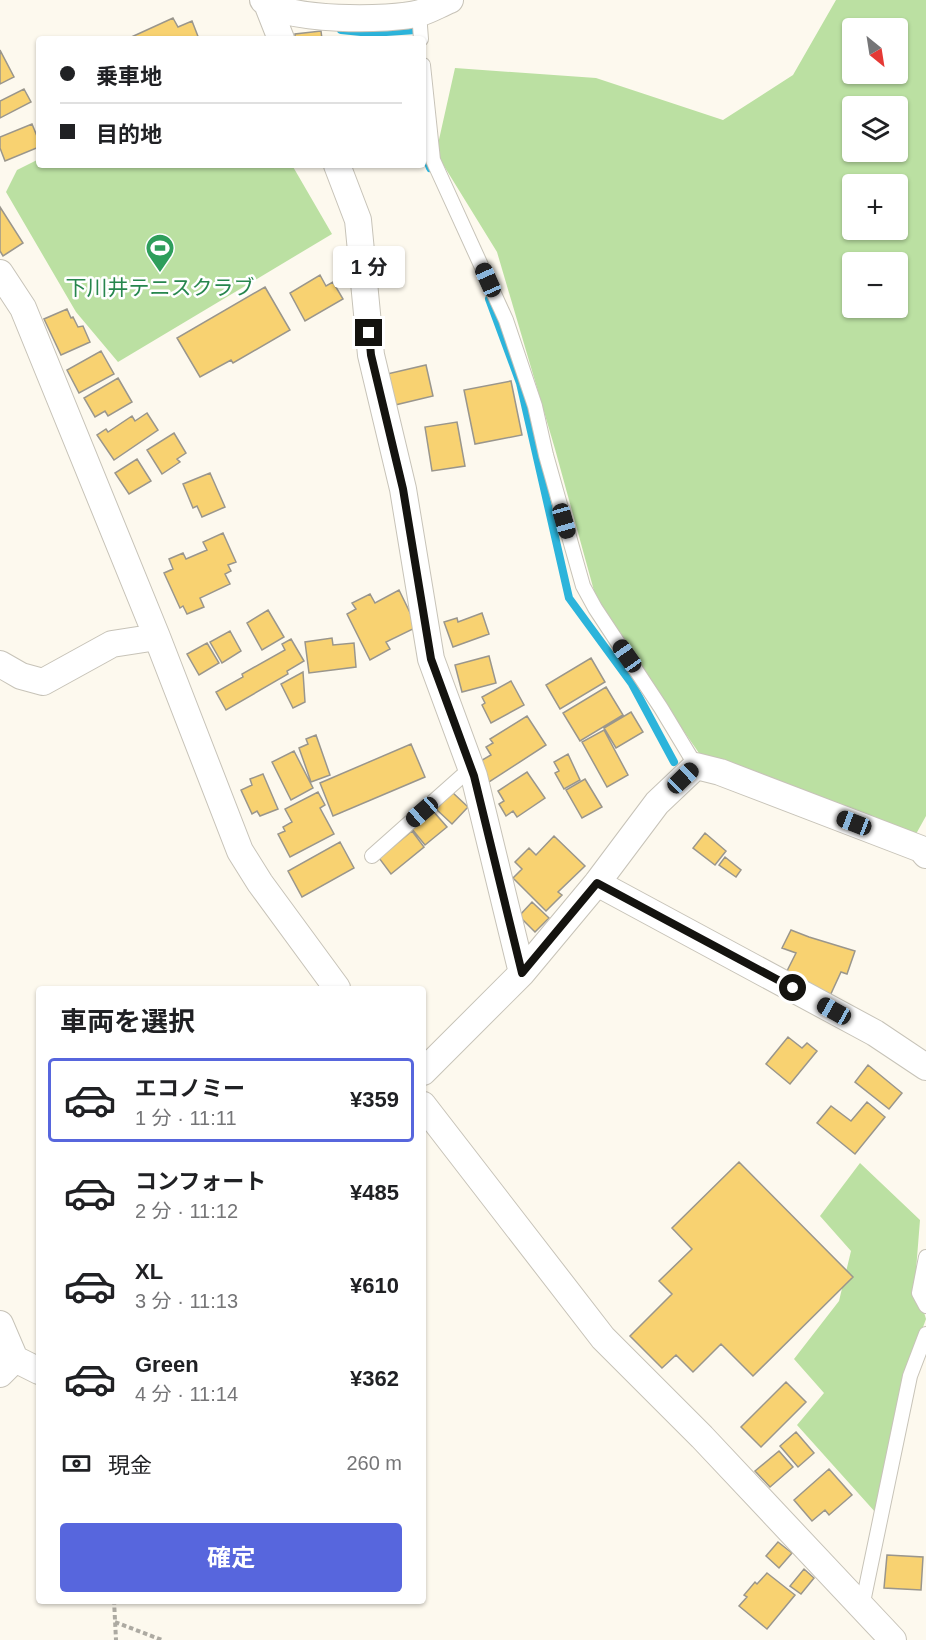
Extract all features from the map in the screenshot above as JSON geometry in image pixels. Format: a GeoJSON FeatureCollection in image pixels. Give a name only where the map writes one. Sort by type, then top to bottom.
{"type":"FeatureCollection","features":[{"type":"Feature","properties":{"kind":"street"},"geometry":{"type":"LineString","coordinates":[[265,3],[307,15],[368,19],[419,13],[450,0]]}},
{"type":"Feature","properties":{"kind":"street"},"geometry":{"type":"LineString","coordinates":[[265,3],[280,36]]}},
{"type":"Feature","properties":{"kind":"street"},"geometry":{"type":"LineString","coordinates":[[338,168],[358,220],[371,355],[403,489],[431,659],[471,768],[522,973]]}},
{"type":"Feature","properties":{"kind":"street"},"geometry":{"type":"LineString","coordinates":[[0,273],[22,308],[157,637],[240,851],[260,883],[336,986]]}},
{"type":"Feature","properties":{"kind":"street"},"geometry":{"type":"LineString","coordinates":[[0,664],[21,676],[43,682],[112,644],[157,637]]}},
{"type":"Feature","properties":{"kind":"street"},"geometry":{"type":"LineString","coordinates":[[426,1069],[522,973],[597,883],[657,803],[696,766],[720,772],[909,844],[921,849],[926,855]]}},
{"type":"Feature","properties":{"kind":"street"},"geometry":{"type":"LineString","coordinates":[[597,883],[875,1033],[926,1067]]}},
{"type":"Feature","properties":{"kind":"street"},"geometry":{"type":"LineString","coordinates":[[426,1109],[603,1338],[702,1437],[893,1640]]}},
{"type":"Feature","properties":{"kind":"street"},"geometry":{"type":"LineString","coordinates":[[0,1324],[8,1367],[36,1371]]}},
{"type":"Feature","properties":{"kind":"lane"},"geometry":{"type":"LineString","coordinates":[[419,13],[421,36]]}},
{"type":"Feature","properties":{"kind":"lane"},"geometry":{"type":"LineString","coordinates":[[426,94],[433,160],[506,320],[535,406],[546,455],[583,586],[594,608],[661,708],[696,766]]}},
{"type":"Feature","properties":{"kind":"lane"},"geometry":{"type":"LineString","coordinates":[[372,856],[471,768]]}},
{"type":"Feature","properties":{"kind":"lane"},"geometry":{"type":"LineString","coordinates":[[926,1257],[919,1293],[926,1306]]}},
{"type":"Feature","properties":{"kind":"lane"},"geometry":{"type":"LineString","coordinates":[[862,1607],[910,1376],[926,1334]]}},
{"type":"Feature","properties":{"kind":"path"},"geometry":{"type":"LineString","coordinates":[[114,1604],[117,1640]]}},
{"type":"Feature","properties":{"kind":"path"},"geometry":{"type":"LineString","coordinates":[[115,1622],[162,1640]]}},
{"type":"Feature","properties":{"kind":"green space"},"geometry":{"type":"Polygon","coordinates":[[[836,0],[926,0],[926,816],[916,834],[701,756],[599,609],[497,252],[436,153],[455,68],[596,78],[723,120],[793,75],[836,0]]]}},
{"type":"Feature","properties":{"kind":"green space","name":"下川井テニスクラブ"},"geometry":{"type":"Polygon","coordinates":[[[36,160],[36,168],[294,168],[332,234],[118,362],[76,312],[6,192],[17,170],[36,160]]]}},
{"type":"Feature","properties":{"kind":"green space"},"geometry":{"type":"Polygon","coordinates":[[[860,1163],[920,1220],[915,1283],[926,1319],[906,1373],[876,1513],[797,1425],[824,1393],[794,1359],[839,1301],[851,1251],[820,1216],[860,1163]]]}},
{"type":"Feature","properties":{"kind":"building"},"geometry":{"type":"Polygon","coordinates":[[[173,18],[178,27],[192,21],[198,36],[134,36],[173,18]]]}},
{"type":"Feature","properties":{"kind":"building"},"geometry":{"type":"Polygon","coordinates":[[[321,31],[322,36],[295,36],[295,34],[321,31]]]}},
{"type":"Feature","properties":{"kind":"building"},"geometry":{"type":"Polygon","coordinates":[[[0,50],[14,77],[0,84],[0,50]]]}},
{"type":"Feature","properties":{"kind":"building"},"geometry":{"type":"Polygon","coordinates":[[[24,89],[31,102],[0,118],[0,101],[24,89]]]}},
{"type":"Feature","properties":{"kind":"building"},"geometry":{"type":"Polygon","coordinates":[[[32,124],[36,134],[36,148],[5,161],[0,148],[0,137],[32,124]]]}},
{"type":"Feature","properties":{"kind":"building"},"geometry":{"type":"Polygon","coordinates":[[[0,207],[23,243],[3,256],[0,251],[0,207]]]}},
{"type":"Feature","properties":{"kind":"building"},"geometry":{"type":"Polygon","coordinates":[[[320,275],[326,286],[333,282],[343,299],[305,321],[290,293],[320,275]]]}},
{"type":"Feature","properties":{"kind":"building"},"geometry":{"type":"Polygon","coordinates":[[[265,287],[290,330],[233,363],[231,360],[200,377],[177,338],[265,287]]]}},
{"type":"Feature","properties":{"kind":"building"},"geometry":{"type":"Polygon","coordinates":[[[67,309],[78,327],[83,326],[90,342],[61,355],[44,319],[67,309]]]}},
{"type":"Feature","properties":{"kind":"building"},"geometry":{"type":"Polygon","coordinates":[[[101,351],[114,374],[79,393],[67,370],[101,351]]]}},
{"type":"Feature","properties":{"kind":"building"},"geometry":{"type":"Polygon","coordinates":[[[426,365],[433,396],[395,405],[387,374],[426,365]]]}},
{"type":"Feature","properties":{"kind":"building"},"geometry":{"type":"Polygon","coordinates":[[[118,378],[132,402],[108,416],[105,411],[95,417],[84,398],[118,378]]]}},
{"type":"Feature","properties":{"kind":"building"},"geometry":{"type":"Polygon","coordinates":[[[511,381],[522,435],[475,444],[464,390],[511,381]]]}},
{"type":"Feature","properties":{"kind":"building"},"geometry":{"type":"Polygon","coordinates":[[[147,413],[158,430],[114,460],[97,435],[106,429],[108,432],[132,416],[135,421],[147,413]]]}},
{"type":"Feature","properties":{"kind":"building"},"geometry":{"type":"Polygon","coordinates":[[[457,422],[465,466],[432,471],[425,427],[457,422]]]}},
{"type":"Feature","properties":{"kind":"building"},"geometry":{"type":"Polygon","coordinates":[[[174,433],[186,453],[177,459],[180,462],[162,474],[147,450],[174,433]]]}},
{"type":"Feature","properties":{"kind":"building"},"geometry":{"type":"Polygon","coordinates":[[[137,459],[151,481],[129,494],[115,473],[137,459]]]}},
{"type":"Feature","properties":{"kind":"building"},"geometry":{"type":"Polygon","coordinates":[[[210,473],[225,507],[202,517],[197,506],[193,508],[183,484],[210,473]]]}},
{"type":"Feature","properties":{"kind":"building"},"geometry":{"type":"Polygon","coordinates":[[[223,533],[236,562],[228,565],[231,571],[225,574],[230,584],[200,598],[204,607],[187,614],[183,606],[180,608],[164,573],[173,569],[169,559],[183,553],[186,559],[207,550],[203,542],[223,533]]]}},
{"type":"Feature","properties":{"kind":"building"},"geometry":{"type":"Polygon","coordinates":[[[399,590],[417,627],[386,642],[390,649],[370,660],[347,614],[356,609],[352,603],[370,594],[375,603],[399,590]]]}},
{"type":"Feature","properties":{"kind":"building"},"geometry":{"type":"Polygon","coordinates":[[[268,610],[284,637],[262,650],[247,623],[268,610]]]}},
{"type":"Feature","properties":{"kind":"building"},"geometry":{"type":"Polygon","coordinates":[[[482,613],[489,634],[453,647],[444,622],[457,618],[458,622],[482,613]]]}},
{"type":"Feature","properties":{"kind":"building"},"geometry":{"type":"Polygon","coordinates":[[[230,631],[241,651],[222,663],[210,642],[230,631]]]}},
{"type":"Feature","properties":{"kind":"building"},"geometry":{"type":"Polygon","coordinates":[[[332,638],[333,645],[354,643],[356,667],[309,673],[305,642],[332,638]]]}},
{"type":"Feature","properties":{"kind":"building"},"geometry":{"type":"Polygon","coordinates":[[[291,639],[304,661],[287,671],[288,674],[226,710],[216,692],[243,677],[242,674],[285,650],[282,644],[291,639]]]}},
{"type":"Feature","properties":{"kind":"building"},"geometry":{"type":"Polygon","coordinates":[[[207,643],[219,663],[199,675],[187,654],[207,643]]]}},
{"type":"Feature","properties":{"kind":"building"},"geometry":{"type":"Polygon","coordinates":[[[489,656],[496,683],[462,692],[455,665],[489,656]]]}},
{"type":"Feature","properties":{"kind":"building"},"geometry":{"type":"Polygon","coordinates":[[[591,658],[605,682],[560,709],[546,685],[591,658]]]}},
{"type":"Feature","properties":{"kind":"building"},"geometry":{"type":"Polygon","coordinates":[[[303,672],[305,702],[293,708],[281,684],[303,672]]]}},
{"type":"Feature","properties":{"kind":"building"},"geometry":{"type":"Polygon","coordinates":[[[511,681],[524,705],[491,723],[482,705],[485,703],[482,697],[511,681]]]}},
{"type":"Feature","properties":{"kind":"building"},"geometry":{"type":"Polygon","coordinates":[[[606,687],[623,715],[580,741],[563,713],[606,687]]]}},
{"type":"Feature","properties":{"kind":"building"},"geometry":{"type":"Polygon","coordinates":[[[631,712],[643,732],[616,748],[604,728],[631,712]]]}},
{"type":"Feature","properties":{"kind":"building"},"geometry":{"type":"Polygon","coordinates":[[[527,716],[546,745],[486,784],[477,763],[491,755],[486,747],[493,743],[490,739],[527,716]]]}},
{"type":"Feature","properties":{"kind":"building"},"geometry":{"type":"Polygon","coordinates":[[[604,730],[628,775],[607,787],[582,742],[604,730]]]}},
{"type":"Feature","properties":{"kind":"building"},"geometry":{"type":"Polygon","coordinates":[[[316,735],[330,775],[311,782],[299,748],[308,744],[306,739],[316,735]]]}},
{"type":"Feature","properties":{"kind":"building"},"geometry":{"type":"Polygon","coordinates":[[[411,744],[425,777],[333,816],[320,783],[411,744]]]}},
{"type":"Feature","properties":{"kind":"building"},"geometry":{"type":"Polygon","coordinates":[[[294,751],[313,788],[291,800],[272,762],[294,751]]]}},
{"type":"Feature","properties":{"kind":"building"},"geometry":{"type":"Polygon","coordinates":[[[568,754],[580,780],[564,789],[555,773],[559,771],[554,762],[568,754]]]}},
{"type":"Feature","properties":{"kind":"building"},"geometry":{"type":"Polygon","coordinates":[[[527,772],[545,798],[517,817],[513,811],[506,816],[499,804],[504,801],[498,791],[527,772]]]}},
{"type":"Feature","properties":{"kind":"building"},"geometry":{"type":"Polygon","coordinates":[[[263,774],[278,809],[260,816],[257,811],[252,814],[241,790],[252,785],[250,779],[263,774]]]}},
{"type":"Feature","properties":{"kind":"building"},"geometry":{"type":"Polygon","coordinates":[[[585,779],[602,807],[582,818],[566,790],[585,779]]]}},
{"type":"Feature","properties":{"kind":"building"},"geometry":{"type":"Polygon","coordinates":[[[318,792],[325,805],[320,808],[334,834],[290,857],[278,834],[285,831],[283,827],[292,822],[285,809],[318,792]]]}},
{"type":"Feature","properties":{"kind":"building"},"geometry":{"type":"Polygon","coordinates":[[[452,792],[468,807],[452,824],[436,809],[452,792]]]}},
{"type":"Feature","properties":{"kind":"building"},"geometry":{"type":"Polygon","coordinates":[[[433,811],[447,827],[425,845],[412,829],[433,811]]]}},
{"type":"Feature","properties":{"kind":"building"},"geometry":{"type":"Polygon","coordinates":[[[412,831],[424,847],[391,874],[379,858],[412,831]]]}},
{"type":"Feature","properties":{"kind":"building"},"geometry":{"type":"Polygon","coordinates":[[[705,833],[726,851],[715,865],[693,848],[705,833]]]}},
{"type":"Feature","properties":{"kind":"building"},"geometry":{"type":"Polygon","coordinates":[[[554,836],[585,866],[558,892],[562,895],[546,911],[513,878],[522,869],[515,862],[529,848],[536,855],[554,836]]]}},
{"type":"Feature","properties":{"kind":"building"},"geometry":{"type":"Polygon","coordinates":[[[340,842],[354,868],[302,897],[288,871],[340,842]]]}},
{"type":"Feature","properties":{"kind":"building"},"geometry":{"type":"Polygon","coordinates":[[[725,857],[741,870],[736,877],[719,865],[725,857]]]}},
{"type":"Feature","properties":{"kind":"building"},"geometry":{"type":"Polygon","coordinates":[[[532,902],[549,918],[535,932],[519,916],[532,902]]]}},
{"type":"Feature","properties":{"kind":"building"},"geometry":{"type":"Polygon","coordinates":[[[791,930],[855,951],[847,974],[841,972],[829,998],[784,977],[796,953],[782,948],[791,930]]]}},
{"type":"Feature","properties":{"kind":"building"},"geometry":{"type":"Polygon","coordinates":[[[788,1037],[802,1048],[807,1043],[817,1051],[790,1084],[766,1064],[788,1037]]]}},
{"type":"Feature","properties":{"kind":"building"},"geometry":{"type":"Polygon","coordinates":[[[868,1065],[902,1093],[889,1109],[855,1082],[868,1065]]]}},
{"type":"Feature","properties":{"kind":"building"},"geometry":{"type":"Polygon","coordinates":[[[867,1102],[885,1117],[855,1154],[817,1123],[831,1106],[851,1121],[867,1102]]]}},
{"type":"Feature","properties":{"kind":"building"},"geometry":{"type":"Polygon","coordinates":[[[739,1162],[853,1277],[753,1376],[721,1344],[693,1372],[676,1355],[662,1368],[630,1336],[672,1294],[659,1281],[692,1249],[672,1228],[739,1162]]]}},
{"type":"Feature","properties":{"kind":"building"},"geometry":{"type":"Polygon","coordinates":[[[786,1382],[806,1402],[761,1447],[741,1427],[786,1382]]]}},
{"type":"Feature","properties":{"kind":"building"},"geometry":{"type":"Polygon","coordinates":[[[796,1432],[814,1453],[798,1467],[780,1446],[796,1432]]]}},
{"type":"Feature","properties":{"kind":"building"},"geometry":{"type":"Polygon","coordinates":[[[779,1451],[793,1467],[770,1487],[755,1471],[779,1451]]]}},
{"type":"Feature","properties":{"kind":"building"},"geometry":{"type":"Polygon","coordinates":[[[829,1469],[852,1495],[829,1515],[825,1510],[812,1521],[794,1500],[829,1469]]]}},
{"type":"Feature","properties":{"kind":"building"},"geometry":{"type":"Polygon","coordinates":[[[778,1542],[792,1553],[779,1568],[766,1556],[778,1542]]]}},
{"type":"Feature","properties":{"kind":"building"},"geometry":{"type":"Polygon","coordinates":[[[887,1555],[923,1557],[921,1590],[884,1588],[887,1555]]]}},
{"type":"Feature","properties":{"kind":"building"},"geometry":{"type":"Polygon","coordinates":[[[804,1569],[814,1578],[801,1594],[790,1586],[804,1569]]]}},
{"type":"Feature","properties":{"kind":"building"},"geometry":{"type":"Polygon","coordinates":[[[767,1573],[795,1595],[767,1629],[739,1606],[747,1597],[744,1595],[755,1582],[757,1584],[767,1573]]]}},
{"type":"Feature","properties":{"kind":"waterway"},"geometry":{"type":"LineString","coordinates":[[341,30],[371,33],[416,30],[416,25]]}},
{"type":"Feature","properties":{"kind":"waterway"},"geometry":{"type":"LineString","coordinates":[[426,158],[430,168]]}},
{"type":"Feature","properties":{"kind":"waterway"},"geometry":{"type":"LineString","coordinates":[[489,299],[520,383],[569,598],[632,684],[674,762]]}},
{"type":"Feature","properties":{"kind":"place","name":"下川井テニスクラブ"},"geometry":{"type":"Point","coordinates":[160,274]}},
{"type":"Feature","properties":{"kind":"route"},"geometry":{"type":"LineString","coordinates":[[369,333],[371,355],[403,489],[431,659],[474,776],[522,973],[597,883],[793,988]]}}]}
